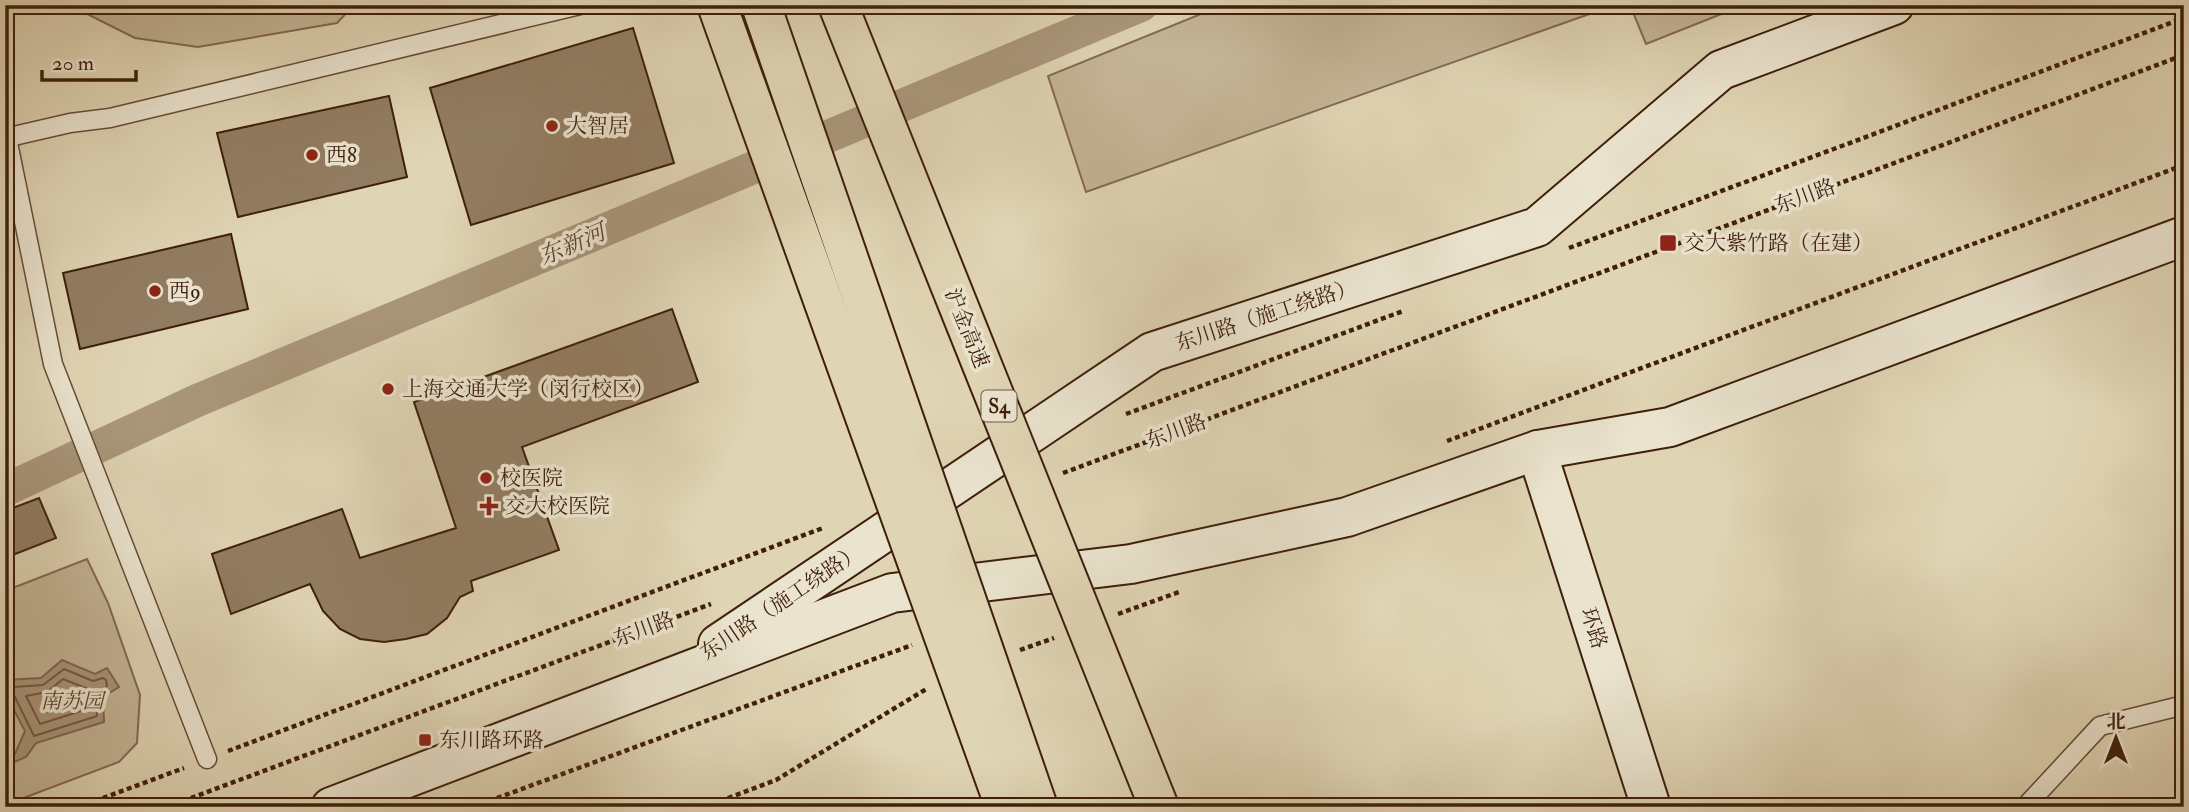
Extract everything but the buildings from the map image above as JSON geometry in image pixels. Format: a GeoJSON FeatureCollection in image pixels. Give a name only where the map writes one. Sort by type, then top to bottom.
{"type":"FeatureCollection","features":[{"type":"Feature","properties":{"kind":"highway"},"geometry":{"type":"LineString","coordinates":[[717,5],[1005,807]]}},
{"type":"Feature","properties":{"kind":"highway"},"geometry":{"type":"LineString","coordinates":[[761,5],[1038,807]]}},
{"type":"Feature","properties":{"kind":"highway","name":"沪金高速"},"geometry":{"type":"LineString","coordinates":[[838,5],[1159,807]]}},
{"type":"Feature","properties":{"kind":"main road","name":"东川路（施工绕路）"},"geometry":{"type":"LineString","coordinates":[[661,682],[1152,352],[1536,227],[1721,70],[1894,5]]}},
{"type":"Feature","properties":{"kind":"main road"},"geometry":{"type":"LineString","coordinates":[[331,807],[892,593],[1131,564],[1347,517],[1538,450],[1670,428],[2184,236]]}},
{"type":"Feature","properties":{"kind":"main road","name":"环路"},"geometry":{"type":"LineString","coordinates":[[1538,450],[1651,807]]}},
{"type":"Feature","properties":{"kind":"lane"},"geometry":{"type":"LineString","coordinates":[[207,759],[53,364],[6,134],[110,118],[580,5]]}},
{"type":"Feature","properties":{"kind":"lane"},"geometry":{"type":"LineString","coordinates":[[2025,807],[2100,726],[2184,705]]}},
{"type":"Feature","properties":{"kind":"path"},"geometry":{"type":"LineString","coordinates":[[1558,252],[2184,18]]}},
{"type":"Feature","properties":{"kind":"path","name":"东川路"},"geometry":{"type":"LineString","coordinates":[[1058,475],[2184,55]]}},
{"type":"Feature","properties":{"kind":"path"},"geometry":{"type":"LineString","coordinates":[[1115,419],[1415,306]]}},
{"type":"Feature","properties":{"kind":"path"},"geometry":{"type":"LineString","coordinates":[[79,807],[829,526]]}},
{"type":"Feature","properties":{"kind":"path","name":"东川路"},"geometry":{"type":"LineString","coordinates":[[167,807],[717,602]]}},
{"type":"Feature","properties":{"kind":"green space"},"geometry":{"type":"Polygon","coordinates":[[[77,5],[354,5],[337,23],[198,47],[135,38],[81,11],[77,5]]]}},
{"type":"Feature","properties":{"kind":"green space"},"geometry":{"type":"Polygon","coordinates":[[[1223,5],[1615,5],[1086,192],[1048,76],[1223,5]]]}},
{"type":"Feature","properties":{"kind":"green space"},"geometry":{"type":"Polygon","coordinates":[[[1630,5],[1744,5],[1646,44],[1630,5]]]}},
{"type":"Feature","properties":{"kind":"green space","name":"南苏园"},"geometry":{"type":"Polygon","coordinates":[[[87,559],[108,603],[140,695],[137,743],[119,762],[5,805],[5,591],[87,559]]]}},
{"type":"Feature","properties":{"kind":"water"},"geometry":{"type":"Polygon","coordinates":[[[62,660],[95,674],[107,668],[119,687],[103,697],[104,722],[36,743],[26,757],[5,766],[5,758],[15,754],[25,731],[5,693],[5,680],[41,678],[62,660]]]}},
{"type":"Feature","properties":{"kind":"waterway","name":"东新河"},"geometry":{"type":"LineString","coordinates":[[5,490],[196,401],[1142,5]]}},
{"type":"Feature","properties":{"kind":"place","name":"大智居"},"geometry":{"type":"Point","coordinates":[552,126]}},
{"type":"Feature","properties":{"kind":"place","name":"西8"},"geometry":{"type":"Point","coordinates":[312,155]}},
{"type":"Feature","properties":{"kind":"place","name":"交大紫竹路（在建）"},"geometry":{"type":"Point","coordinates":[1668,243]}},
{"type":"Feature","properties":{"kind":"place","name":"西9"},"geometry":{"type":"Point","coordinates":[155,291]}},
{"type":"Feature","properties":{"kind":"place","name":"上海交通大学（闵行校区）"},"geometry":{"type":"Point","coordinates":[388,389]}},
{"type":"Feature","properties":{"kind":"place","name":"校医院"},"geometry":{"type":"Point","coordinates":[486,478]}},
{"type":"Feature","properties":{"kind":"place","name":"交大校医院"},"geometry":{"type":"Point","coordinates":[489,506]}},
{"type":"Feature","properties":{"kind":"place","name":"东川路环路"},"geometry":{"type":"Point","coordinates":[425,740]}}]}
